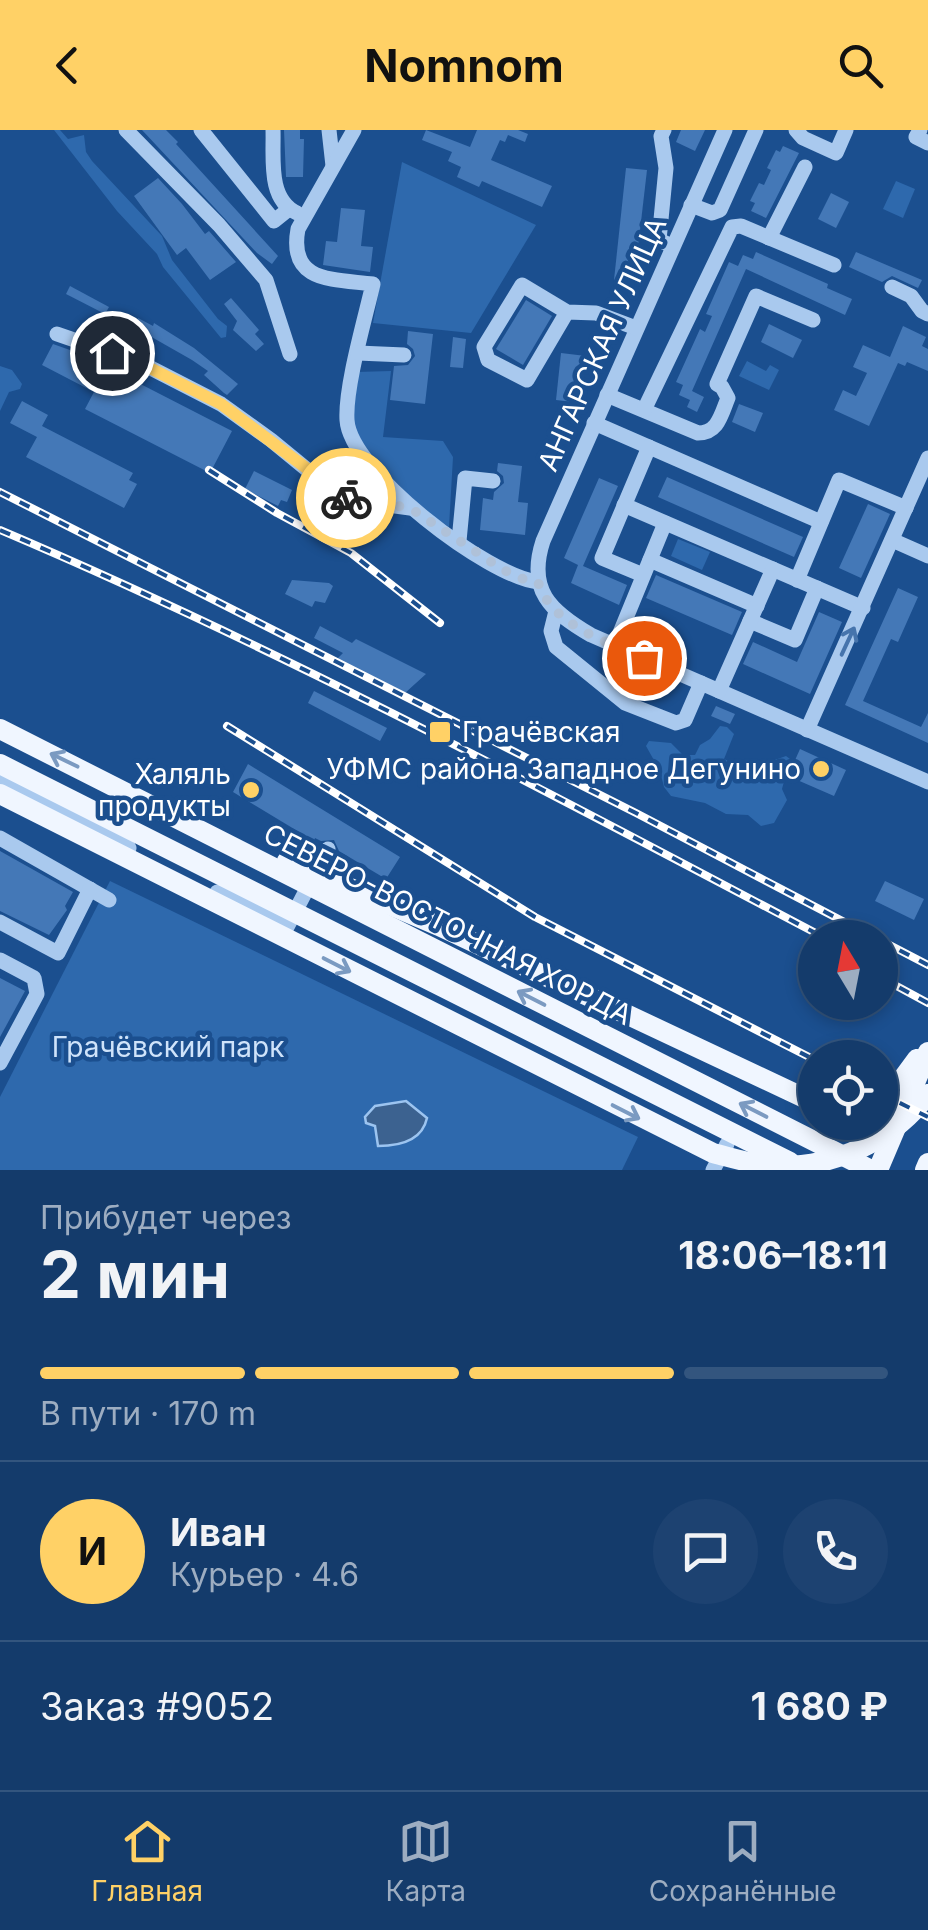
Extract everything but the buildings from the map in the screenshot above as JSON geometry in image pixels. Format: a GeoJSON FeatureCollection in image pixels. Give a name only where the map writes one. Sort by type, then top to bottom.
{"type":"FeatureCollection","features":[{"type":"Feature","properties":{"kind":"main road","name":"СЕВЕРО-ВОСТОЧНАЯ ХОРДА"},"geometry":{"type":"LineString","coordinates":[[0,728],[875,1170]]}},
{"type":"Feature","properties":{"kind":"main road"},"geometry":{"type":"LineString","coordinates":[[0,764],[805,1170]]}},
{"type":"Feature","properties":{"kind":"main road"},"geometry":{"type":"LineString","coordinates":[[0,794],[713,1153],[776,1166],[827,1160],[874,1142],[911,1114],[928,1094]]}},
{"type":"Feature","properties":{"kind":"main road"},"geometry":{"type":"LineString","coordinates":[[183,819],[439,926],[798,1095]]}},
{"type":"Feature","properties":{"kind":"main road"},"geometry":{"type":"LineString","coordinates":[[898,1083],[928,1040]]}},
{"type":"Feature","properties":{"kind":"main road"},"geometry":{"type":"LineString","coordinates":[[875,1170],[928,1052]]}},
{"type":"Feature","properties":{"kind":"main road"},"geometry":{"type":"LineString","coordinates":[[587,1060],[768,1170]]}},
{"type":"Feature","properties":{"kind":"main road"},"geometry":{"type":"LineString","coordinates":[[925,1170],[928,1163]]}},
{"type":"Feature","properties":{"kind":"street"},"geometry":{"type":"LineString","coordinates":[[126,130],[219,225],[266,280],[290,354]]}},
{"type":"Feature","properties":{"kind":"street"},"geometry":{"type":"LineString","coordinates":[[201,130],[274,221],[289,209]]}},
{"type":"Feature","properties":{"kind":"street"},"geometry":{"type":"LineString","coordinates":[[274,130],[274,182],[289,209],[305,217]]}},
{"type":"Feature","properties":{"kind":"street"},"geometry":{"type":"LineString","coordinates":[[329,130],[333,166]]}},
{"type":"Feature","properties":{"kind":"street"},"geometry":{"type":"LineString","coordinates":[[354,130],[298,229],[297,252],[309,273],[372,284],[347,408],[349,432],[376,473],[410,508],[459,541],[519,578],[538,582],[556,611],[591,634],[928,782]]}},
{"type":"Feature","properties":{"kind":"street","name":"АНГАРСКАЯ УЛИЦА"},"geometry":{"type":"LineString","coordinates":[[538,582],[538,555],[544,540],[725,130]]}},
{"type":"Feature","properties":{"kind":"street"},"geometry":{"type":"LineString","coordinates":[[691,205],[712,213],[720,210],[756,130]]}},
{"type":"Feature","properties":{"kind":"street"},"geometry":{"type":"LineString","coordinates":[[796,130],[803,138],[836,153],[846,130]]}},
{"type":"Feature","properties":{"kind":"street"},"geometry":{"type":"LineString","coordinates":[[920,130],[916,137],[928,143]]}},
{"type":"Feature","properties":{"kind":"street"},"geometry":{"type":"LineString","coordinates":[[658,132],[666,168],[659,240],[672,246]]}},
{"type":"Feature","properties":{"kind":"street"},"geometry":{"type":"LineString","coordinates":[[770,238],[804,167]]}},
{"type":"Feature","properties":{"kind":"street"},"geometry":{"type":"LineString","coordinates":[[644,410],[728,231],[741,226],[834,265]]}},
{"type":"Feature","properties":{"kind":"street"},"geometry":{"type":"LineString","coordinates":[[567,312],[527,380],[488,360],[484,347],[522,285],[567,312],[596,313],[636,328]]}},
{"type":"Feature","properties":{"kind":"street"},"geometry":{"type":"LineString","coordinates":[[892,287],[911,296],[928,314]]}},
{"type":"Feature","properties":{"kind":"street"},"geometry":{"type":"LineString","coordinates":[[607,394],[698,433],[709,432],[728,398],[722,386],[716,384],[756,296],[812,320]]}},
{"type":"Feature","properties":{"kind":"street"},"geometry":{"type":"LineString","coordinates":[[56,334],[140,363],[221,404],[350,500],[410,508]]}},
{"type":"Feature","properties":{"kind":"street"},"geometry":{"type":"LineString","coordinates":[[358,353],[404,356]]}},
{"type":"Feature","properties":{"kind":"street"},"geometry":{"type":"LineString","coordinates":[[594,424],[821,522]]}},
{"type":"Feature","properties":{"kind":"street"},"geometry":{"type":"LineString","coordinates":[[649,447],[602,558],[646,568],[754,614],[795,640],[817,588]]}},
{"type":"Feature","properties":{"kind":"street"},"geometry":{"type":"LineString","coordinates":[[808,730],[928,458]]}},
{"type":"Feature","properties":{"kind":"street"},"geometry":{"type":"LineString","coordinates":[[459,541],[465,478],[493,481]]}},
{"type":"Feature","properties":{"kind":"street"},"geometry":{"type":"LineString","coordinates":[[797,580],[839,480],[906,508]]}},
{"type":"Feature","properties":{"kind":"street"},"geometry":{"type":"LineString","coordinates":[[624,505],[863,608]]}},
{"type":"Feature","properties":{"kind":"street"},"geometry":{"type":"LineString","coordinates":[[615,645],[666,523]]}},
{"type":"Feature","properties":{"kind":"street"},"geometry":{"type":"LineString","coordinates":[[892,540],[928,556]]}},
{"type":"Feature","properties":{"kind":"street"},"geometry":{"type":"LineString","coordinates":[[720,692],[773,570]]}},
{"type":"Feature","properties":{"kind":"street"},"geometry":{"type":"LineString","coordinates":[[556,611],[551,631],[556,647],[625,702],[676,723],[685,720],[701,683]]}},
{"type":"Feature","properties":{"kind":"street"},"geometry":{"type":"LineString","coordinates":[[0,757],[159,836],[166,846],[164,854],[148,858]]}},
{"type":"Feature","properties":{"kind":"street"},"geometry":{"type":"LineString","coordinates":[[0,780],[287,927],[328,849]]}},
{"type":"Feature","properties":{"kind":"street"},"geometry":{"type":"LineString","coordinates":[[0,838],[109,900]]}},
{"type":"Feature","properties":{"kind":"street"},"geometry":{"type":"LineString","coordinates":[[0,922],[58,953],[90,889]]}},
{"type":"Feature","properties":{"kind":"street"},"geometry":{"type":"LineString","coordinates":[[0,960],[34,978],[36,994],[0,1062]]}},
{"type":"Feature","properties":{"kind":"street"},"geometry":{"type":"LineString","coordinates":[[713,1170],[727,1144]]}},
{"type":"Feature","properties":{"kind":"green space"},"geometry":{"type":"Polygon","coordinates":[[[54,130],[60,130],[68,139],[84,135],[86,152],[92,161],[162,236],[172,260],[227,326],[226,337],[221,338],[54,130]]]}},
{"type":"Feature","properties":{"kind":"green space"},"geometry":{"type":"Polygon","coordinates":[[[402,162],[536,225],[471,333],[373,323],[402,162]]]}},
{"type":"Feature","properties":{"kind":"green space"},"geometry":{"type":"Polygon","coordinates":[[[896,181],[915,189],[903,218],[883,209],[896,181]]]}},
{"type":"Feature","properties":{"kind":"green space"},"geometry":{"type":"Polygon","coordinates":[[[747,361],[766,371],[770,365],[779,370],[769,390],[739,376],[747,361]]]}},
{"type":"Feature","properties":{"kind":"green space"},"geometry":{"type":"Polygon","coordinates":[[[0,366],[12,370],[22,384],[20,389],[9,392],[0,411],[0,366]]]}},
{"type":"Feature","properties":{"kind":"green space"},"geometry":{"type":"Polygon","coordinates":[[[391,371],[383,437],[443,441],[453,457],[449,527],[406,498],[357,441],[351,403],[356,372],[391,371]]]}},
{"type":"Feature","properties":{"kind":"green space"},"geometry":{"type":"Polygon","coordinates":[[[678,539],[710,552],[702,570],[671,556],[678,539]]]}},
{"type":"Feature","properties":{"kind":"green space"},"geometry":{"type":"Polygon","coordinates":[[[720,726],[734,734],[724,759],[759,775],[769,762],[786,756],[790,759],[782,789],[787,800],[774,823],[761,826],[748,815],[726,814],[705,803],[671,796],[664,787],[646,746],[649,741],[671,743],[683,755],[695,755],[720,726]]]}},
{"type":"Feature","properties":{"kind":"green space","name":"Грачёвский парк"},"geometry":{"type":"Polygon","coordinates":[[[110,881],[638,1137],[622,1170],[0,1170],[0,1097],[110,881]]]}},
{"type":"Feature","properties":{"kind":"shaded area"},"geometry":{"type":"Polygon","coordinates":[[[406,1101],[427,1118],[424,1126],[408,1141],[378,1146],[375,1126],[366,1123],[365,1117],[375,1106],[406,1101]]]}},
{"type":"Feature","properties":{"kind":"railway"},"geometry":{"type":"LineString","coordinates":[[209,470],[351,553],[440,623]]}},
{"type":"Feature","properties":{"kind":"railway"},"geometry":{"type":"LineString","coordinates":[[0,492],[841,920]]}},
{"type":"Feature","properties":{"kind":"railway"},"geometry":{"type":"LineString","coordinates":[[0,530],[314,674],[798,924]]}},
{"type":"Feature","properties":{"kind":"railway"},"geometry":{"type":"LineString","coordinates":[[227,726],[535,917],[798,1051]]}},
{"type":"Feature","properties":{"kind":"railway"},"geometry":{"type":"LineString","coordinates":[[898,949],[928,965]]}},
{"type":"Feature","properties":{"kind":"railway"},"geometry":{"type":"LineString","coordinates":[[898,987],[928,1003]]}},
{"type":"Feature","properties":{"kind":"railway"},"geometry":{"type":"LineString","coordinates":[[898,1102],[928,1117]]}},
{"type":"Feature","properties":{"kind":"way so far"},"geometry":{"type":"LineString","coordinates":[[346,498],[410,508],[502,569],[538,582],[543,595],[572,624],[644,658]]}},
{"type":"Feature","properties":{"kind":"place","name":"Грачёвская"},"geometry":{"type":"Point","coordinates":[440,732]}},
{"type":"Feature","properties":{"kind":"place","name":"УФМС района Западное Дегунино"},"geometry":{"type":"Point","coordinates":[821,769]}},
{"type":"Feature","properties":{"kind":"place","name":"Халяль продукты"},"geometry":{"type":"Point","coordinates":[251,790]}},
{"type":"Feature","properties":{"kind":"route"},"geometry":{"type":"LineString","coordinates":[[112,353],[221,404],[346,498]]}}]}
